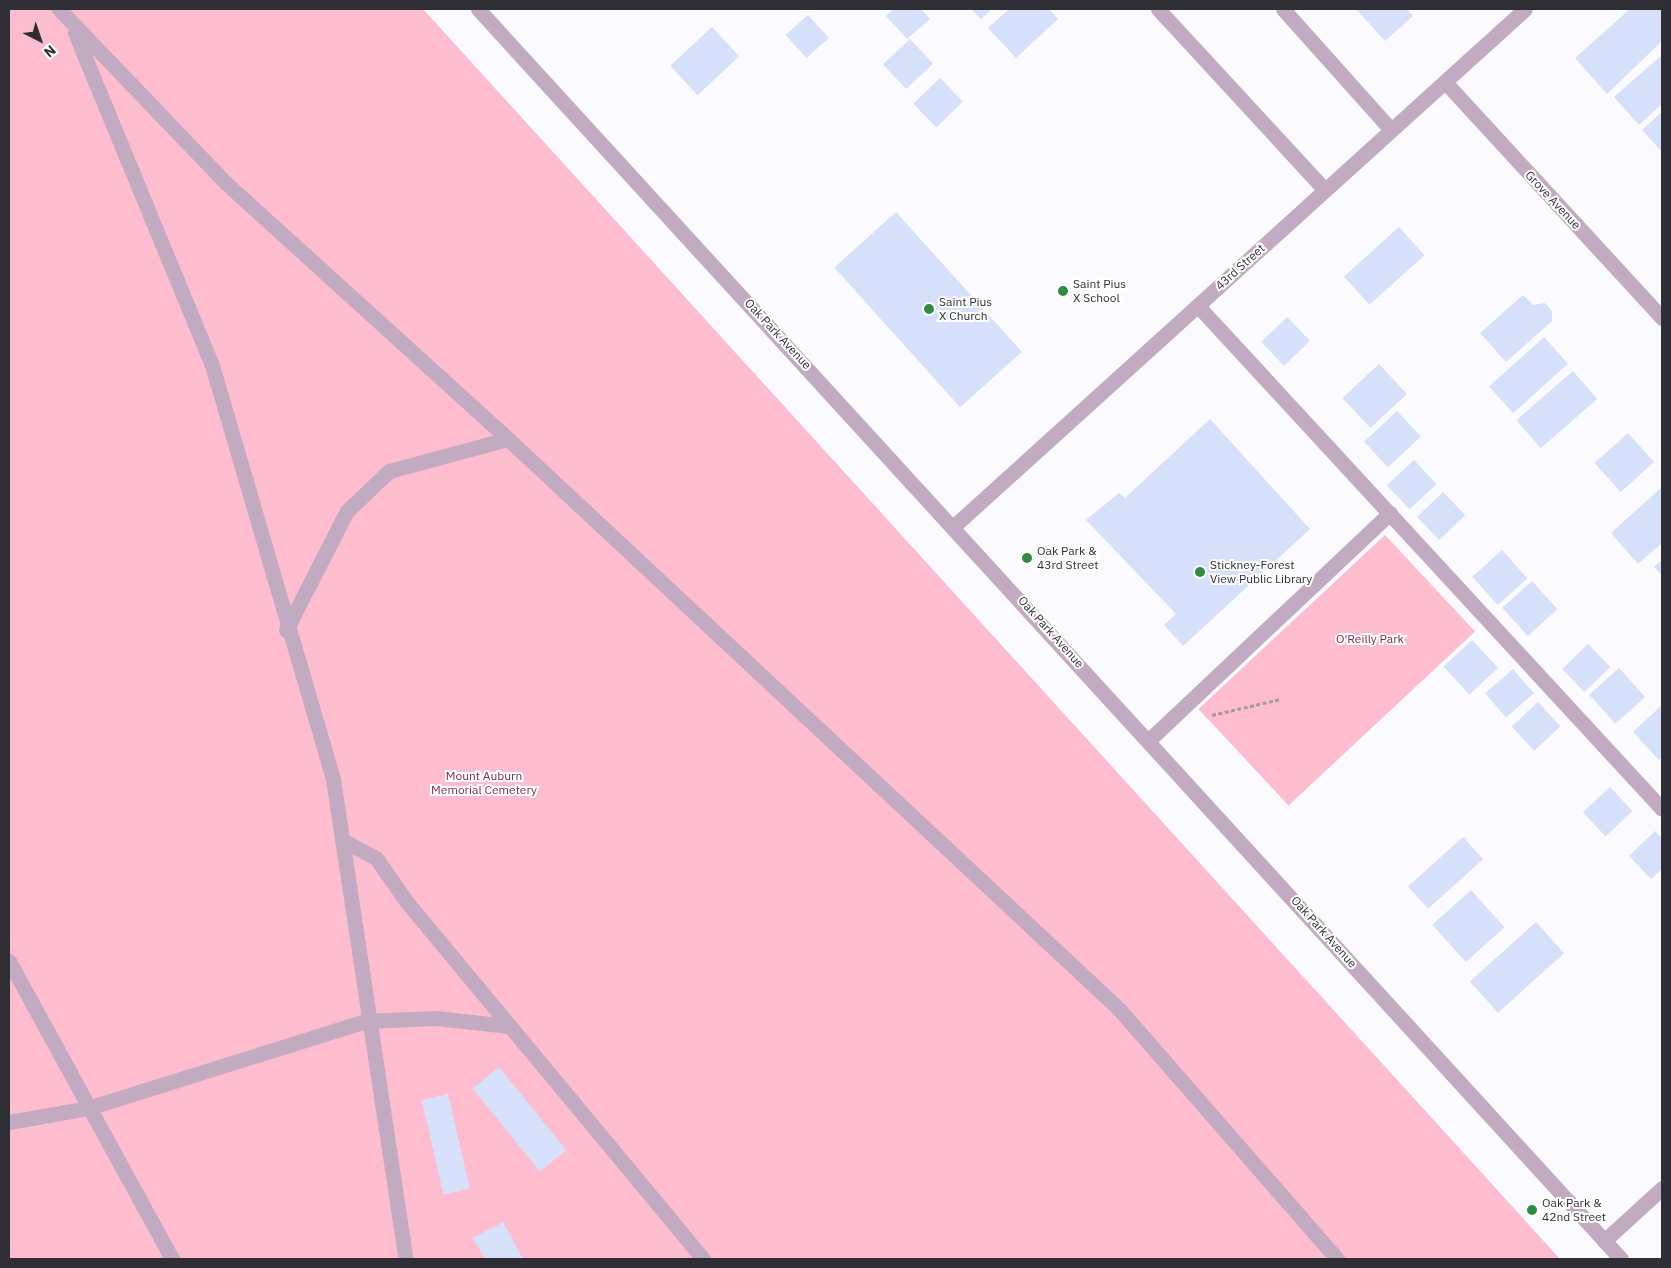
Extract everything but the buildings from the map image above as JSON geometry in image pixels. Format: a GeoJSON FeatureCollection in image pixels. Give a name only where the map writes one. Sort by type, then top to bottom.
{"type":"FeatureCollection","features":[{"type":"Feature","properties":{"kind":"street"},"geometry":{"type":"LineString","coordinates":[[59,9],[227,184],[508,439],[1119,1009],[1337,1259]]}},
{"type":"Feature","properties":{"kind":"street","name":"Oak Park Avenue"},"geometry":{"type":"LineString","coordinates":[[478,9],[954,526],[1621,1259]]}},
{"type":"Feature","properties":{"kind":"street"},"geometry":{"type":"LineString","coordinates":[[1158,9],[1326,190]]}},
{"type":"Feature","properties":{"kind":"street"},"geometry":{"type":"LineString","coordinates":[[1283,9],[1391,130]]}},
{"type":"Feature","properties":{"kind":"street","name":"43rd Street"},"geometry":{"type":"LineString","coordinates":[[954,526],[1525,9]]}},
{"type":"Feature","properties":{"kind":"street"},"geometry":{"type":"LineString","coordinates":[[72,24],[212,365],[286,630],[333,779],[366,1021],[406,1259]]}},
{"type":"Feature","properties":{"kind":"street","name":"Grove Avenue"},"geometry":{"type":"LineString","coordinates":[[1445,82],[1662,318]]}},
{"type":"Feature","properties":{"kind":"street"},"geometry":{"type":"LineString","coordinates":[[1198,306],[1662,809]]}},
{"type":"Feature","properties":{"kind":"street"},"geometry":{"type":"LineString","coordinates":[[286,630],[346,510],[390,471],[508,439]]}},
{"type":"Feature","properties":{"kind":"street"},"geometry":{"type":"LineString","coordinates":[[1149,740],[1390,513]]}},
{"type":"Feature","properties":{"kind":"street"},"geometry":{"type":"LineString","coordinates":[[342,840],[376,858],[508,1026],[703,1259]]}},
{"type":"Feature","properties":{"kind":"street"},"geometry":{"type":"LineString","coordinates":[[9,961],[172,1259]]}},
{"type":"Feature","properties":{"kind":"street"},"geometry":{"type":"LineString","coordinates":[[9,1122],[88,1108],[366,1021],[436,1018],[508,1026]]}},
{"type":"Feature","properties":{"kind":"street"},"geometry":{"type":"LineString","coordinates":[[1604,1241],[1662,1188]]}},
{"type":"Feature","properties":{"kind":"path"},"geometry":{"type":"LineString","coordinates":[[1202,718],[1282,699]]}},
{"type":"Feature","properties":{"kind":"green space","name":"Mount Auburn Memorial Cemetery"},"geometry":{"type":"Polygon","coordinates":[[[9,9],[423,9],[1560,1259],[9,1259],[9,9]]]}},
{"type":"Feature","properties":{"kind":"green space","name":"O'Reilly Park"},"geometry":{"type":"Polygon","coordinates":[[[1385,535],[1475,632],[1289,805],[1199,709],[1385,535]]]}},
{"type":"Feature","properties":{"kind":"place","name":"Saint Pius X School"},"geometry":{"type":"Point","coordinates":[1063,291]}},
{"type":"Feature","properties":{"kind":"place","name":"Saint Pius X Church"},"geometry":{"type":"Point","coordinates":[929,309]}},
{"type":"Feature","properties":{"kind":"place","name":"Oak Park & 43rd Street"},"geometry":{"type":"Point","coordinates":[1027,558]}},
{"type":"Feature","properties":{"kind":"place","name":"Stickney-Forest View Public Library"},"geometry":{"type":"Point","coordinates":[1200,572]}},
{"type":"Feature","properties":{"kind":"place","name":"Oak Park & 42nd Street"},"geometry":{"type":"Point","coordinates":[1532,1210]}}]}
